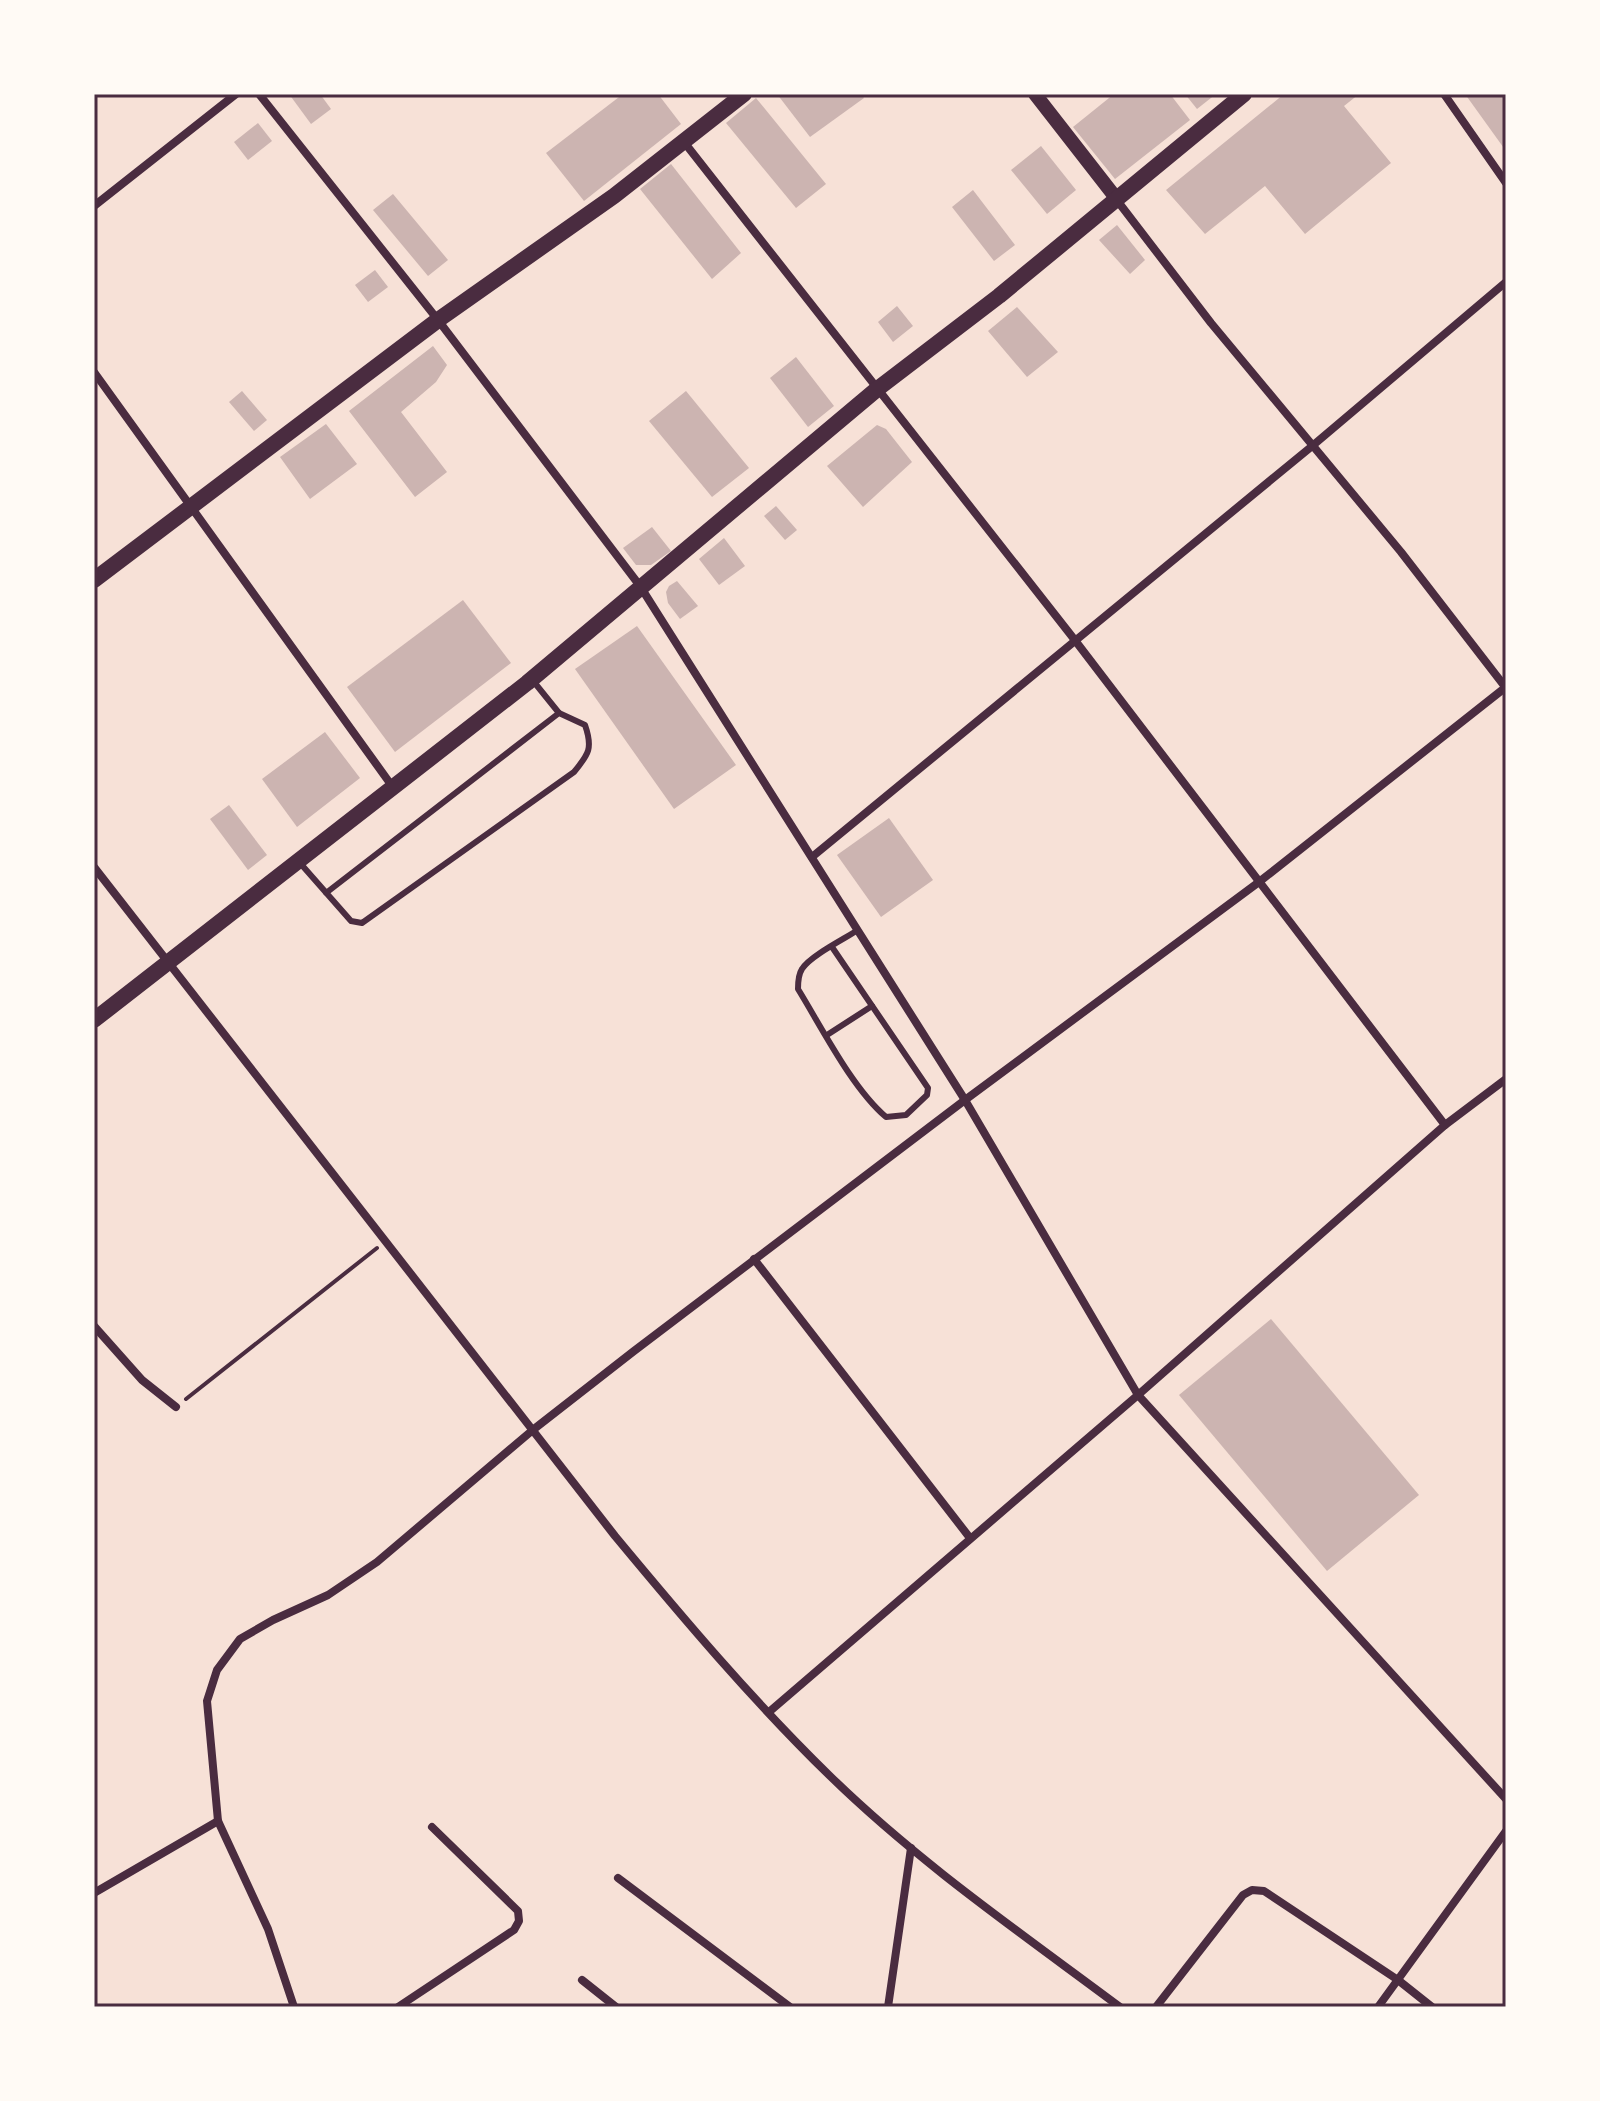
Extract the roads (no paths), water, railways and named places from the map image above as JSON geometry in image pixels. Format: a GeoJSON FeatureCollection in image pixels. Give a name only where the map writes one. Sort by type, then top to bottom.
{"type":"FeatureCollection","features":[{"type":"Feature","properties":{"kind":"main road"},"geometry":{"type":"LineString","coordinates":[[94,580],[438,320],[614,196],[744,94]]}},
{"type":"Feature","properties":{"kind":"main road"},"geometry":{"type":"LineString","coordinates":[[94,1020],[532,679],[876,390],[999,296],[1244,94]]}},
{"type":"Feature","properties":{"kind":"street"},"geometry":{"type":"LineString","coordinates":[[94,206],[236,94]]}},
{"type":"Feature","properties":{"kind":"street"},"geometry":{"type":"LineString","coordinates":[[259,94],[438,320],[640,586],[965,1100],[1138,1395],[1506,1799]]}},
{"type":"Feature","properties":{"kind":"street"},"geometry":{"type":"LineString","coordinates":[[294,2007],[268,1929],[218,1821],[207,1701],[217,1670],[240,1639],[328,1595],[377,1562],[534,1429],[754,1259],[1259,882],[1506,687],[1401,552],[1211,323],[1035,94]]}},
{"type":"Feature","properties":{"kind":"street"},"geometry":{"type":"LineString","coordinates":[[1444,94],[1506,183]]}},
{"type":"Feature","properties":{"kind":"street"},"geometry":{"type":"LineString","coordinates":[[683,141],[1074,639],[1445,1125]]}},
{"type":"Feature","properties":{"kind":"street"},"geometry":{"type":"LineString","coordinates":[[812,857],[1311,447],[1506,282]]}},
{"type":"Feature","properties":{"kind":"street"},"geometry":{"type":"LineString","coordinates":[[94,372],[392,786]]}},
{"type":"Feature","properties":{"kind":"street"},"geometry":{"type":"LineString","coordinates":[[94,867],[615,1536],[673,1606],[830,1776],[911,1848],[1120,2007]]}},
{"type":"Feature","properties":{"kind":"street"},"geometry":{"type":"LineString","coordinates":[[769,1712],[1138,1395],[1445,1125],[1506,1079]]}},
{"type":"Feature","properties":{"kind":"street"},"geometry":{"type":"LineString","coordinates":[[754,1259],[970,1538]]}},
{"type":"Feature","properties":{"kind":"street"},"geometry":{"type":"LineString","coordinates":[[94,1326],[142,1380],[176,1407]]}},
{"type":"Feature","properties":{"kind":"street"},"geometry":{"type":"LineString","coordinates":[[94,1893],[218,1821]]}},
{"type":"Feature","properties":{"kind":"street"},"geometry":{"type":"LineString","coordinates":[[400,2006],[514,1930],[519,1921],[518,1911],[432,1827]]}},
{"type":"Feature","properties":{"kind":"street"},"geometry":{"type":"LineString","coordinates":[[1378,2007],[1506,1831]]}},
{"type":"Feature","properties":{"kind":"street"},"geometry":{"type":"LineString","coordinates":[[888,2007],[911,1848]]}},
{"type":"Feature","properties":{"kind":"street"},"geometry":{"type":"LineString","coordinates":[[618,1878],[790,2007]]}},
{"type":"Feature","properties":{"kind":"street"},"geometry":{"type":"LineString","coordinates":[[1156,2007],[1243,1895],[1252,1890],[1264,1891],[1398,1980],[1432,2007]]}},
{"type":"Feature","properties":{"kind":"street"},"geometry":{"type":"LineString","coordinates":[[582,1980],[616,2007]]}},
{"type":"Feature","properties":{"kind":"lane"},"geometry":{"type":"LineString","coordinates":[[297,860],[351,921],[362,923],[574,772],[587,756],[590,739],[585,725],[559,713],[532,679]]}},
{"type":"Feature","properties":{"kind":"lane"},"geometry":{"type":"LineString","coordinates":[[326,893],[559,713]]}},
{"type":"Feature","properties":{"kind":"lane"},"geometry":{"type":"LineString","coordinates":[[832,947],[928,1088],[927,1095],[906,1115],[886,1117],[877,1110],[798,989],[801,970],[807,963],[858,930]]}},
{"type":"Feature","properties":{"kind":"lane"},"geometry":{"type":"LineString","coordinates":[[827,1035],[872,1006]]}}]}
